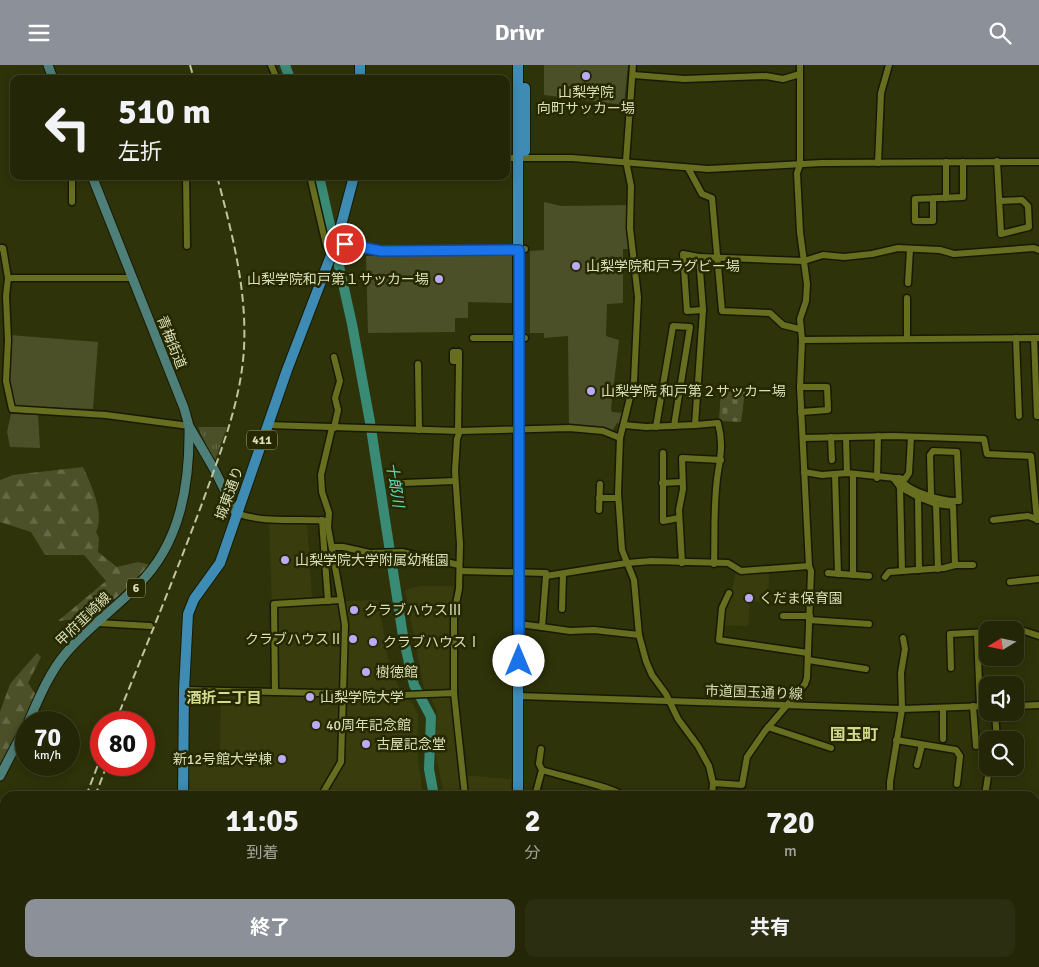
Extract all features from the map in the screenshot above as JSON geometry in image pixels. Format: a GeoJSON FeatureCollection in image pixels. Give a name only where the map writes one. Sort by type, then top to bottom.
{"type":"FeatureCollection","features":[{"type":"Feature","properties":{"kind":"highway"},"geometry":{"type":"LineString","coordinates":[[518,65],[522,158]]}},
{"type":"Feature","properties":{"kind":"highway"},"geometry":{"type":"LineString","coordinates":[[525,65],[522,158],[522,697],[525,791]]}},
{"type":"Feature","properties":{"kind":"highway","name":"城東通り"},"geometry":{"type":"LineString","coordinates":[[183,791],[184,690],[188,614],[194,599],[216,570],[267,425],[338,237],[353,180]]}},
{"type":"Feature","properties":{"kind":"highway"},"geometry":{"type":"LineString","coordinates":[[518,791],[522,697]]}},
{"type":"Feature","properties":{"kind":"main road","name":"青梅街道"},"geometry":{"type":"LineString","coordinates":[[94,180],[184,408],[189,426],[214,469],[236,513]]}},
{"type":"Feature","properties":{"kind":"main road","name":"甲府韮崎線"},"geometry":{"type":"LineString","coordinates":[[34,711],[48,681],[62,659],[140,583],[158,560],[170,538],[181,508],[187,480],[189,426]]}},
{"type":"Feature","properties":{"kind":"main road"},"geometry":{"type":"LineString","coordinates":[[0,776],[15,747]]}},
{"type":"Feature","properties":{"kind":"street"},"geometry":{"type":"LineString","coordinates":[[633,65],[626,161],[631,185],[630,227],[638,297],[634,381],[620,438],[618,498],[622,551],[634,580],[639,635],[652,675],[709,766],[713,783],[712,791]]}},
{"type":"Feature","properties":{"kind":"street"},"geometry":{"type":"LineString","coordinates":[[713,783],[742,785],[747,757],[768,727],[805,684],[808,656],[811,571],[809,566],[800,387],[802,340],[799,329],[806,301],[797,173],[800,165],[800,65]]}},
{"type":"Feature","properties":{"kind":"street"},"geometry":{"type":"LineString","coordinates":[[878,163],[881,93],[889,65]]}},
{"type":"Feature","properties":{"kind":"street"},"geometry":{"type":"LineString","coordinates":[[633,75],[684,79],[766,76],[783,79],[800,74]]}},
{"type":"Feature","properties":{"kind":"street"},"geometry":{"type":"LineString","coordinates":[[510,158],[626,161],[688,168],[878,163],[1039,162]]}},
{"type":"Feature","properties":{"kind":"street"},"geometry":{"type":"LineString","coordinates":[[997,161],[1001,234],[1029,227],[1028,206],[1022,200],[1000,201]]}},
{"type":"Feature","properties":{"kind":"street"},"geometry":{"type":"LineString","coordinates":[[946,162],[946,198]]}},
{"type":"Feature","properties":{"kind":"street"},"geometry":{"type":"LineString","coordinates":[[933,198],[933,221],[915,221],[915,199],[933,198],[946,198],[963,197],[963,162]]}},
{"type":"Feature","properties":{"kind":"street"},"geometry":{"type":"LineString","coordinates":[[688,168],[702,194],[712,198],[722,311],[770,313],[783,325],[799,329]]}},
{"type":"Feature","properties":{"kind":"street"},"geometry":{"type":"LineString","coordinates":[[72,180],[72,202]]}},
{"type":"Feature","properties":{"kind":"street"},"geometry":{"type":"LineString","coordinates":[[186,180],[187,245]]}},
{"type":"Feature","properties":{"kind":"street"},"geometry":{"type":"LineString","coordinates":[[311,180],[326,245],[331,254]]}},
{"type":"Feature","properties":{"kind":"street"},"geometry":{"type":"LineString","coordinates":[[338,237],[345,244],[368,250],[522,249]]}},
{"type":"Feature","properties":{"kind":"street"},"geometry":{"type":"LineString","coordinates":[[0,248],[3,248],[8,278],[3,295],[8,339],[6,381],[12,409],[106,415],[189,426]]}},
{"type":"Feature","properties":{"kind":"street"},"geometry":{"type":"LineString","coordinates":[[703,310],[687,311],[683,255],[804,261],[823,255],[844,257],[872,254],[898,248],[940,251],[954,255],[1039,250]]}},
{"type":"Feature","properties":{"kind":"street"},"geometry":{"type":"LineString","coordinates":[[908,283],[910,249]]}},
{"type":"Feature","properties":{"kind":"street"},"geometry":{"type":"LineString","coordinates":[[695,425],[703,310],[699,257]]}},
{"type":"Feature","properties":{"kind":"street"},"geometry":{"type":"LineString","coordinates":[[8,278],[131,278]]}},
{"type":"Feature","properties":{"kind":"street"},"geometry":{"type":"LineString","coordinates":[[907,298],[907,339]]}},
{"type":"Feature","properties":{"kind":"street"},"geometry":{"type":"LineString","coordinates":[[656,427],[672,325],[690,327],[674,426]]}},
{"type":"Feature","properties":{"kind":"street"},"geometry":{"type":"LineString","coordinates":[[473,338],[522,338]]}},
{"type":"Feature","properties":{"kind":"street"},"geometry":{"type":"LineString","coordinates":[[1016,338],[1019,416]]}},
{"type":"Feature","properties":{"kind":"street"},"geometry":{"type":"LineString","coordinates":[[802,340],[1036,338],[1037,416]]}},
{"type":"Feature","properties":{"kind":"street"},"geometry":{"type":"LineString","coordinates":[[687,341],[701,342]]}},
{"type":"Feature","properties":{"kind":"street"},"geometry":{"type":"LineString","coordinates":[[328,601],[325,521],[329,513],[322,492],[320,475],[338,410],[335,398],[340,381],[334,357]]}},
{"type":"Feature","properties":{"kind":"street"},"geometry":{"type":"LineString","coordinates":[[459,361],[459,431],[456,448],[455,481],[460,568],[454,614],[454,693],[464,791]]}},
{"type":"Feature","properties":{"kind":"street"},"geometry":{"type":"LineString","coordinates":[[418,365],[419,430]]}},
{"type":"Feature","properties":{"kind":"street"},"geometry":{"type":"LineString","coordinates":[[800,387],[828,387],[828,410],[801,411]]}},
{"type":"Feature","properties":{"kind":"street"},"geometry":{"type":"LineString","coordinates":[[624,425],[656,427],[718,423],[722,448],[718,470],[714,564]]}},
{"type":"Feature","properties":{"kind":"street"},"geometry":{"type":"LineString","coordinates":[[267,425],[459,431],[587,429],[603,431],[620,438]]}},
{"type":"Feature","properties":{"kind":"street"},"geometry":{"type":"LineString","coordinates":[[832,437],[832,460]]}},
{"type":"Feature","properties":{"kind":"street"},"geometry":{"type":"LineString","coordinates":[[846,437],[850,474],[854,575]]}},
{"type":"Feature","properties":{"kind":"street"},"geometry":{"type":"LineString","coordinates":[[877,478],[878,437]]}},
{"type":"Feature","properties":{"kind":"street"},"geometry":{"type":"LineString","coordinates":[[803,438],[911,437],[984,439],[987,454],[1031,456],[1038,520],[1028,516],[993,520]]}},
{"type":"Feature","properties":{"kind":"street"},"geometry":{"type":"LineString","coordinates":[[804,472],[822,475],[850,474],[877,478],[905,479],[909,473],[911,437]]}},
{"type":"Feature","properties":{"kind":"street"},"geometry":{"type":"LineString","coordinates":[[896,478],[908,486],[940,500],[959,501],[957,452],[933,451],[930,455],[931,495]]}},
{"type":"Feature","properties":{"kind":"street"},"geometry":{"type":"LineString","coordinates":[[662,453],[663,521],[680,518]]}},
{"type":"Feature","properties":{"kind":"street"},"geometry":{"type":"LineString","coordinates":[[682,563],[680,518],[682,455],[721,460]]}},
{"type":"Feature","properties":{"kind":"street"},"geometry":{"type":"LineString","coordinates":[[835,474],[838,574]]}},
{"type":"Feature","properties":{"kind":"street"},"geometry":{"type":"LineString","coordinates":[[896,478],[900,487],[902,571]]}},
{"type":"Feature","properties":{"kind":"street"},"geometry":{"type":"LineString","coordinates":[[404,483],[455,481]]}},
{"type":"Feature","properties":{"kind":"street"},"geometry":{"type":"LineString","coordinates":[[662,483],[682,482]]}},
{"type":"Feature","properties":{"kind":"street"},"geometry":{"type":"LineString","coordinates":[[599,510],[600,484]]}},
{"type":"Feature","properties":{"kind":"street"},"geometry":{"type":"LineString","coordinates":[[900,487],[936,504],[953,506],[955,565]]}},
{"type":"Feature","properties":{"kind":"street"},"geometry":{"type":"LineString","coordinates":[[918,497],[919,570]]}},
{"type":"Feature","properties":{"kind":"street"},"geometry":{"type":"LineString","coordinates":[[599,498],[618,498]]}},
{"type":"Feature","properties":{"kind":"street"},"geometry":{"type":"LineString","coordinates":[[936,504],[938,569]]}},
{"type":"Feature","properties":{"kind":"street"},"geometry":{"type":"LineString","coordinates":[[236,513],[250,518],[270,520],[325,521]]}},
{"type":"Feature","properties":{"kind":"street"},"geometry":{"type":"LineString","coordinates":[[323,791],[341,762],[345,625],[332,547],[325,521]]}},
{"type":"Feature","properties":{"kind":"street"},"geometry":{"type":"LineString","coordinates":[[332,547],[378,552],[395,551],[460,568],[546,573],[542,627]]}},
{"type":"Feature","properties":{"kind":"street"},"geometry":{"type":"LineString","coordinates":[[546,576],[627,563],[728,563],[741,571],[809,566]]}},
{"type":"Feature","properties":{"kind":"street"},"geometry":{"type":"LineString","coordinates":[[885,577],[889,572],[973,565]]}},
{"type":"Feature","properties":{"kind":"street"},"geometry":{"type":"LineString","coordinates":[[828,573],[869,576]]}},
{"type":"Feature","properties":{"kind":"street"},"geometry":{"type":"LineString","coordinates":[[562,609],[563,574]]}},
{"type":"Feature","properties":{"kind":"street"},"geometry":{"type":"LineString","coordinates":[[1010,582],[1039,579]]}},
{"type":"Feature","properties":{"kind":"street"},"geometry":{"type":"LineString","coordinates":[[729,593],[722,608],[719,640],[808,656],[866,669]]}},
{"type":"Feature","properties":{"kind":"street"},"geometry":{"type":"LineString","coordinates":[[275,691],[274,604],[341,600]]}},
{"type":"Feature","properties":{"kind":"street"},"geometry":{"type":"LineString","coordinates":[[783,616],[869,624]]}},
{"type":"Feature","properties":{"kind":"street"},"geometry":{"type":"LineString","coordinates":[[98,623],[150,626]]}},
{"type":"Feature","properties":{"kind":"street"},"geometry":{"type":"LineString","coordinates":[[522,625],[570,631],[594,630],[639,635]]}},
{"type":"Feature","properties":{"kind":"street"},"geometry":{"type":"LineString","coordinates":[[1024,631],[1039,636]]}},
{"type":"Feature","properties":{"kind":"street"},"geometry":{"type":"LineString","coordinates":[[976,633],[979,688]]}},
{"type":"Feature","properties":{"kind":"street"},"geometry":{"type":"LineString","coordinates":[[951,668],[950,634],[979,633]]}},
{"type":"Feature","properties":{"kind":"street"},"geometry":{"type":"LineString","coordinates":[[891,791],[896,740],[902,709],[901,673],[905,649],[904,638]]}},
{"type":"Feature","properties":{"kind":"street"},"geometry":{"type":"LineString","coordinates":[[184,690],[344,692],[403,695],[454,693]]}},
{"type":"Feature","properties":{"kind":"street","name":"市道国玉通り線"},"geometry":{"type":"LineString","coordinates":[[522,697],[902,709],[979,706]]}},
{"type":"Feature","properties":{"kind":"street"},"geometry":{"type":"LineString","coordinates":[[1024,705],[1039,705]]}},
{"type":"Feature","properties":{"kind":"street"},"geometry":{"type":"LineString","coordinates":[[943,707],[943,739]]}},
{"type":"Feature","properties":{"kind":"street"},"geometry":{"type":"LineString","coordinates":[[976,745],[979,716]]}},
{"type":"Feature","properties":{"kind":"street"},"geometry":{"type":"LineString","coordinates":[[768,727],[831,748]]}},
{"type":"Feature","properties":{"kind":"street"},"geometry":{"type":"LineString","coordinates":[[896,740],[956,750],[960,756],[957,784]]}},
{"type":"Feature","properties":{"kind":"street"},"geometry":{"type":"LineString","coordinates":[[918,765],[922,745]]}},
{"type":"Feature","properties":{"kind":"street"},"geometry":{"type":"LineString","coordinates":[[536,791],[542,770],[539,764],[541,749]]}},
{"type":"Feature","properties":{"kind":"street"},"geometry":{"type":"LineString","coordinates":[[542,770],[570,780],[593,784],[610,791]]}},
{"type":"Feature","properties":{"kind":"street"},"geometry":{"type":"LineString","coordinates":[[986,791],[988,776]]}},
{"type":"Feature","properties":{"kind":"shaded area","name":"山梨学院大学"},"geometry":{"type":"Polygon","coordinates":[[[269,520],[307,520],[312,602],[378,600],[390,669],[400,690],[399,700],[408,700],[413,704],[418,715],[418,760],[422,791],[187,791],[186,753],[220,753],[221,694],[275,691],[269,520]]]}},
{"type":"Feature","properties":{"kind":"shaded area","name":"くだま保育園"},"geometry":{"type":"Polygon","coordinates":[[[769,571],[768,601],[750,602],[748,626],[723,625],[724,609],[731,595],[736,572],[741,574],[769,571]]]}},
{"type":"Feature","properties":{"kind":"shaded area","name":"山梨学院大学"},"geometry":{"type":"Polygon","coordinates":[[[420,586],[454,586],[451,610],[450,691],[424,689],[405,590],[420,586]]]}},
{"type":"Feature","properties":{"kind":"shaded area","name":"山梨学院大学"},"geometry":{"type":"Polygon","coordinates":[[[452,695],[461,775],[511,779],[511,791],[443,791],[435,751],[437,712],[430,696],[452,695]]]}},
{"type":"Feature","properties":{"kind":"green space","name":"山梨学院 向町サッカー場"},"geometry":{"type":"Polygon","coordinates":[[[544,65],[628,65],[624,105],[544,95],[544,65]]]}},
{"type":"Feature","properties":{"kind":"green space","name":"山梨学院和戸ラグビー場"},"geometry":{"type":"Polygon","coordinates":[[[544,202],[561,206],[629,205],[630,249],[623,249],[623,303],[607,304],[606,336],[619,340],[611,408],[612,412],[623,413],[622,424],[617,423],[611,434],[569,428],[568,336],[544,338],[544,333],[530,333],[530,251],[544,250],[544,202]]]}},
{"type":"Feature","properties":{"kind":"green space","name":"山梨学院和戸第１サッカー場"},"geometry":{"type":"Polygon","coordinates":[[[512,254],[512,303],[468,302],[468,318],[455,318],[455,332],[368,333],[366,256],[512,254]]]}},
{"type":"Feature","properties":{"kind":"green space"},"geometry":{"type":"Polygon","coordinates":[[[10,335],[98,342],[93,409],[14,406],[8,381],[10,335]]]}},
{"type":"Feature","properties":{"kind":"green space"},"geometry":{"type":"Polygon","coordinates":[[[721,389],[745,392],[741,422],[719,421],[721,389]]]}},
{"type":"Feature","properties":{"kind":"green space"},"geometry":{"type":"Polygon","coordinates":[[[11,414],[38,415],[40,448],[10,447],[7,432],[11,414]]]}},
{"type":"Feature","properties":{"kind":"green space"},"geometry":{"type":"Polygon","coordinates":[[[198,427],[227,427],[214,463],[198,427]]]}},
{"type":"Feature","properties":{"kind":"green space"},"geometry":{"type":"Polygon","coordinates":[[[83,467],[98,508],[99,516],[96,532],[99,538],[98,552],[117,567],[138,562],[150,565],[97,617],[58,621],[106,581],[84,555],[45,555],[31,532],[0,522],[0,480],[13,475],[83,467]]]}},
{"type":"Feature","properties":{"kind":"green space"},"geometry":{"type":"Polygon","coordinates":[[[37,653],[41,657],[28,683],[37,696],[30,711],[15,711],[15,744],[9,757],[0,768],[0,712],[10,684],[37,653]]]}},
{"type":"Feature","properties":{"kind":"waterway","name":"十郎川"},"geometry":{"type":"LineString","coordinates":[[285,65],[289,75]]}},
{"type":"Feature","properties":{"kind":"waterway","name":"十郎川"},"geometry":{"type":"LineString","coordinates":[[320,180],[352,324],[370,422],[403,636],[414,685],[431,717],[429,769],[433,791]]}},
{"type":"Feature","properties":{"kind":"railway"},"geometry":{"type":"LineString","coordinates":[[190,65],[193,75]]}},
{"type":"Feature","properties":{"kind":"railway"},"geometry":{"type":"LineString","coordinates":[[120,711],[203,501],[229,426],[239,388],[244,348],[241,283],[233,240],[218,180]]}},
{"type":"Feature","properties":{"kind":"railway"},"geometry":{"type":"LineString","coordinates":[[88,791],[94,776]]}},
{"type":"Feature","properties":{"kind":"railway"},"geometry":{"type":"LineString","coordinates":[[97,791],[103,776]]}},
{"type":"Feature","properties":{"kind":"place","name":"山梨学院 向町サッカー場"},"geometry":{"type":"Point","coordinates":[586,76]}},
{"type":"Feature","properties":{"kind":"place","name":"山梨学院和戸ラグビー場"},"geometry":{"type":"Point","coordinates":[576,266]}},
{"type":"Feature","properties":{"kind":"place","name":"山梨学院和戸第１サッカー場"},"geometry":{"type":"Point","coordinates":[439,279]}},
{"type":"Feature","properties":{"kind":"place","name":"山梨学院 和戸第２サッカー場"},"geometry":{"type":"Point","coordinates":[591,391]}},
{"type":"Feature","properties":{"kind":"place","name":"山梨学院大学附属幼稚園"},"geometry":{"type":"Point","coordinates":[285,560]}},
{"type":"Feature","properties":{"kind":"place","name":"くだま保育園"},"geometry":{"type":"Point","coordinates":[749,598]}},
{"type":"Feature","properties":{"kind":"place","name":"クラブハウスⅢ"},"geometry":{"type":"Point","coordinates":[354,610]}},
{"type":"Feature","properties":{"kind":"place","name":"クラブハウスⅡ"},"geometry":{"type":"Point","coordinates":[353,639]}},
{"type":"Feature","properties":{"kind":"place","name":"クラブハウスⅠ"},"geometry":{"type":"Point","coordinates":[373,642]}},
{"type":"Feature","properties":{"kind":"place","name":"樹徳館"},"geometry":{"type":"Point","coordinates":[366,672]}},
{"type":"Feature","properties":{"kind":"place","name":"山梨学院大学"},"geometry":{"type":"Point","coordinates":[310,697]}},
{"type":"Feature","properties":{"kind":"place","name":"40周年記念館"},"geometry":{"type":"Point","coordinates":[316,725]}},
{"type":"Feature","properties":{"kind":"place","name":"古屋記念堂"},"geometry":{"type":"Point","coordinates":[366,744]}},
{"type":"Feature","properties":{"kind":"place","name":"新12号館大学棟"},"geometry":{"type":"Point","coordinates":[282,759]}},
{"type":"Feature","properties":{"kind":"district","name":"酒折二丁目"},"geometry":{"type":"Point","coordinates":[224,698]}},
{"type":"Feature","properties":{"kind":"district","name":"国玉町"},"geometry":{"type":"Point","coordinates":[854,734]}},
{"type":"Feature","properties":{"kind":"route"},"geometry":{"type":"LineString","coordinates":[[345,244],[354,248],[381,251],[519,250],[519,661]]}}]}
